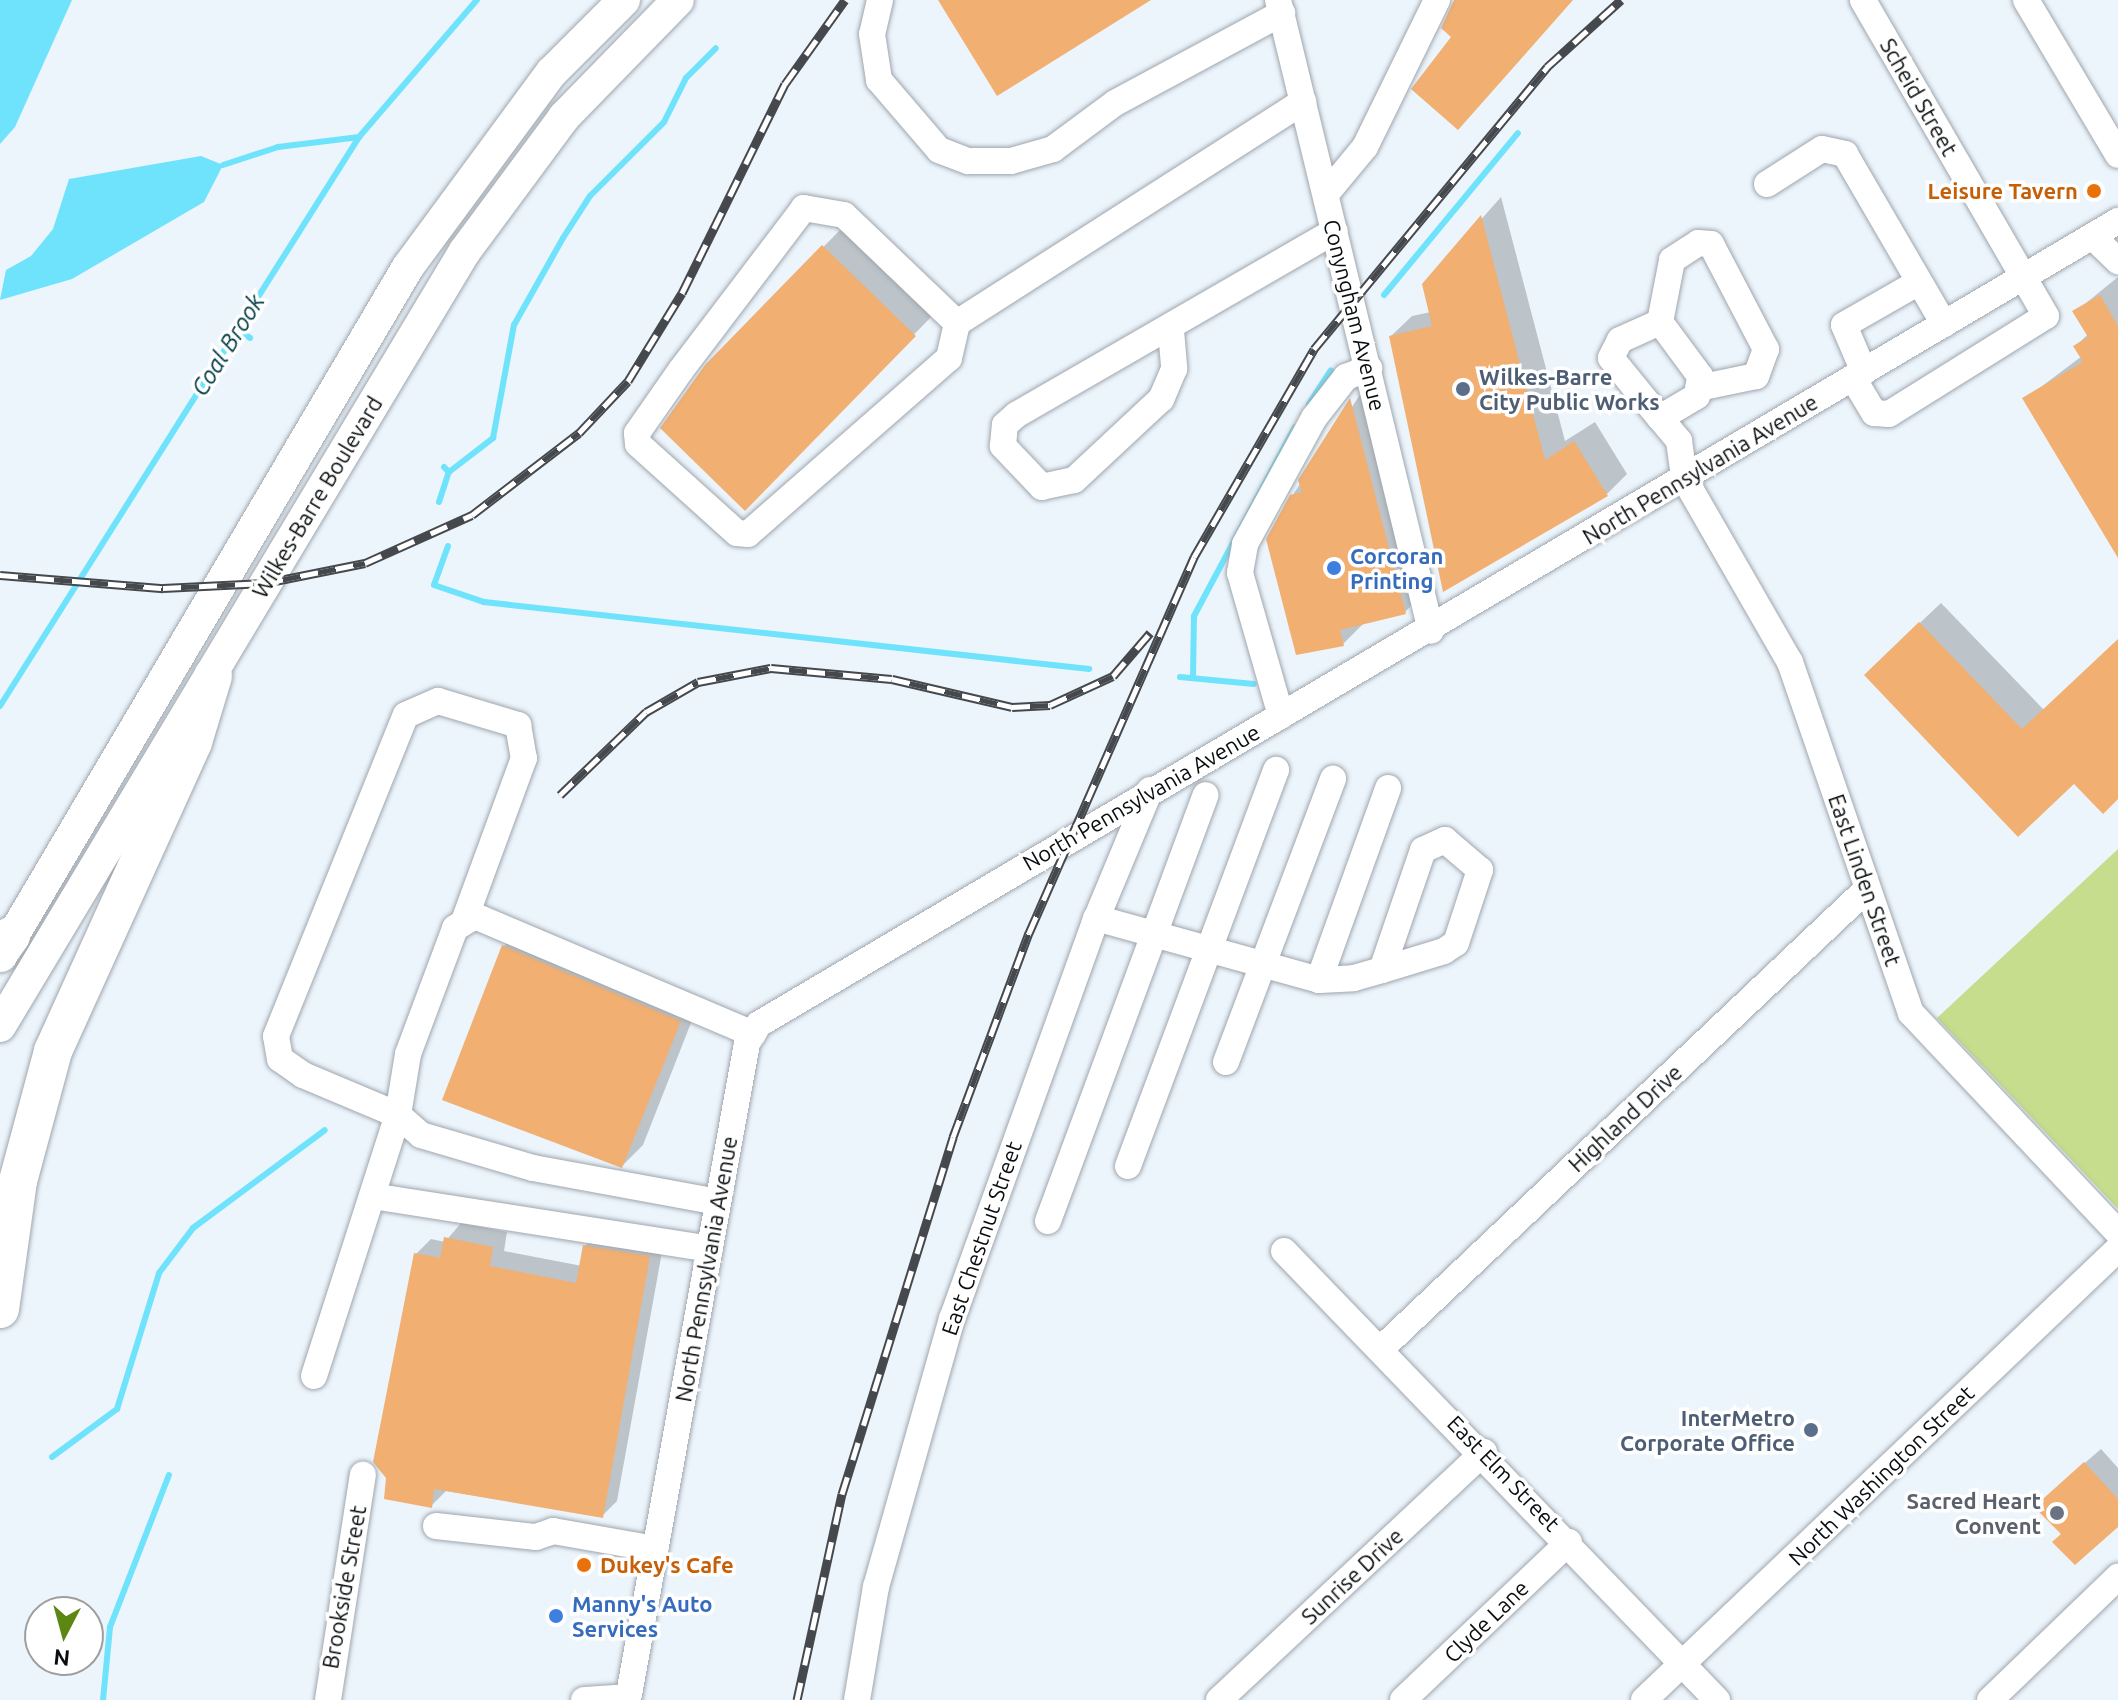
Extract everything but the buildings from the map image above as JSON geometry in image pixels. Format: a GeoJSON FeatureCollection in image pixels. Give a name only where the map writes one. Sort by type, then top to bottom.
{"type":"FeatureCollection","features":[{"type":"Feature","properties":{"kind":"highway"},"geometry":{"type":"LineString","coordinates":[[0,1309],[18,1181],[53,1051],[193,742],[213,676]]}},
{"type":"Feature","properties":{"kind":"main road","name":"Wilkes-Barre Boulevard"},"geometry":{"type":"LineString","coordinates":[[4,949],[408,267],[552,72],[624,0]]}},
{"type":"Feature","properties":{"kind":"main road","name":"Wilkes-Barre Boulevard"},"geometry":{"type":"LineString","coordinates":[[0,1026],[213,676],[465,251],[564,117],[678,0]]}},
{"type":"Feature","properties":{"kind":"street"},"geometry":{"type":"LineString","coordinates":[[880,0],[872,34],[879,80],[939,150],[968,161],[1011,161],[1053,149],[1115,103],[1280,7]]}},
{"type":"Feature","properties":{"kind":"street"},"geometry":{"type":"LineString","coordinates":[[1326,194],[1365,147],[1437,0]]}},
{"type":"Feature","properties":{"kind":"street","name":"Scheid Street"},"geometry":{"type":"LineString","coordinates":[[1859,375],[1874,413],[1889,414],[2039,324],[2046,308],[1863,0]]}},
{"type":"Feature","properties":{"kind":"street"},"geometry":{"type":"LineString","coordinates":[[2026,0],[2118,155]]}},
{"type":"Feature","properties":{"kind":"street","name":"Conyngham Avenue"},"geometry":{"type":"LineString","coordinates":[[1280,7],[1431,631]]}},
{"type":"Feature","properties":{"kind":"street"},"geometry":{"type":"LineString","coordinates":[[957,323],[844,215],[804,208],[681,370],[637,433],[638,444],[737,533],[748,534],[949,358],[957,323],[1303,102]]}},
{"type":"Feature","properties":{"kind":"street"},"geometry":{"type":"LineString","coordinates":[[1767,184],[1835,147],[1944,324]]}},
{"type":"Feature","properties":{"kind":"street","name":"North Pennsylvania Avenue"},"geometry":{"type":"LineString","coordinates":[[628,1698],[718,1202],[753,1034],[777,1010],[1150,790],[1431,631],[2118,221]]}},
{"type":"Feature","properties":{"kind":"street"},"geometry":{"type":"LineString","coordinates":[[1171,331],[1174,369],[1161,399],[1074,480],[1042,487],[1003,446],[1005,425],[1016,415],[1171,331],[1335,231]]}},
{"type":"Feature","properties":{"kind":"street"},"geometry":{"type":"LineString","coordinates":[[2093,237],[2118,261]]}},
{"type":"Feature","properties":{"kind":"street"},"geometry":{"type":"LineString","coordinates":[[1660,418],[1698,388],[1756,376],[1766,349],[1711,244],[1698,243],[1672,260],[1660,322],[1700,376],[1698,388]]}},
{"type":"Feature","properties":{"kind":"street"},"geometry":{"type":"LineString","coordinates":[[1859,375],[1844,325],[1919,282]]}},
{"type":"Feature","properties":{"kind":"street","name":"East Linden Street"},"geometry":{"type":"LineString","coordinates":[[1660,322],[1620,340],[1611,358],[1684,451],[1684,478],[1790,662],[1911,1013],[2118,1233]]}},
{"type":"Feature","properties":{"kind":"street"},"geometry":{"type":"LineString","coordinates":[[1281,716],[1240,573],[1245,544],[1314,418],[1346,377],[1369,368]]}},
{"type":"Feature","properties":{"kind":"street"},"geometry":{"type":"LineString","coordinates":[[314,1376],[398,1115],[408,1054],[465,918],[524,758],[518,725],[438,701],[406,715],[276,1036],[280,1059],[303,1075],[398,1115],[421,1135],[533,1168],[718,1202]]}},
{"type":"Feature","properties":{"kind":"street"},"geometry":{"type":"LineString","coordinates":[[1128,1166],[1276,770]]}},
{"type":"Feature","properties":{"kind":"street"},"geometry":{"type":"LineString","coordinates":[[1226,1062],[1333,779]]}},
{"type":"Feature","properties":{"kind":"street"},"geometry":{"type":"LineString","coordinates":[[1319,980],[1388,788]]}},
{"type":"Feature","properties":{"kind":"street","name":"East Chestnut Street"},"geometry":{"type":"LineString","coordinates":[[857,1700],[876,1587],[952,1319],[1096,918],[1150,790]]}},
{"type":"Feature","properties":{"kind":"street"},"geometry":{"type":"LineString","coordinates":[[1048,1221],[1151,933],[1206,795]]}},
{"type":"Feature","properties":{"kind":"street"},"geometry":{"type":"LineString","coordinates":[[1096,918],[1319,980],[1382,970],[1456,943],[1480,870],[1445,840],[1423,850],[1382,970]]}},
{"type":"Feature","properties":{"kind":"street","name":"Highland Drive"},"geometry":{"type":"LineString","coordinates":[[1383,1347],[1867,889]]}},
{"type":"Feature","properties":{"kind":"street"},"geometry":{"type":"LineString","coordinates":[[465,918],[520,930],[753,1034]]}},
{"type":"Feature","properties":{"kind":"street"},"geometry":{"type":"LineString","coordinates":[[372,1196],[710,1249]]}},
{"type":"Feature","properties":{"kind":"street","name":"North Washington Street"},"geometry":{"type":"LineString","coordinates":[[1644,1700],[2118,1249]]}},
{"type":"Feature","properties":{"kind":"street","name":"East Elm Street"},"geometry":{"type":"LineString","coordinates":[[1284,1251],[1383,1347],[1717,1700]]}},
{"type":"Feature","properties":{"kind":"street","name":"Sunrise Drive"},"geometry":{"type":"LineString","coordinates":[[1219,1700],[1484,1452]]}},
{"type":"Feature","properties":{"kind":"street","name":"Brookside Street"},"geometry":{"type":"LineString","coordinates":[[328,1700],[363,1475]]}},
{"type":"Feature","properties":{"kind":"street"},"geometry":{"type":"LineString","coordinates":[[436,1526],[536,1537],[553,1531],[655,1549]]}},
{"type":"Feature","properties":{"kind":"street","name":"Clyde Lane"},"geometry":{"type":"LineString","coordinates":[[1403,1700],[1569,1542]]}},
{"type":"Feature","properties":{"kind":"street"},"geometry":{"type":"LineString","coordinates":[[1990,1700],[2118,1577]]}},
{"type":"Feature","properties":{"kind":"street"},"geometry":{"type":"LineString","coordinates":[[584,1700],[628,1698]]}},
{"type":"Feature","properties":{"kind":"green space"},"geometry":{"type":"Polygon","coordinates":[[[2118,849],[2118,1209],[1937,1018],[2118,849]]]}},
{"type":"Feature","properties":{"kind":"water"},"geometry":{"type":"Polygon","coordinates":[[[0,0],[72,0],[15,127],[0,144],[0,0]]]}},
{"type":"Feature","properties":{"kind":"water"},"geometry":{"type":"Polygon","coordinates":[[[201,156],[223,165],[204,202],[72,279],[0,300],[6,270],[31,256],[53,229],[69,179],[201,156]]]}},
{"type":"Feature","properties":{"kind":"waterway","name":"Coal Brook"},"geometry":{"type":"LineString","coordinates":[[0,706],[359,137],[477,0]]}},
{"type":"Feature","properties":{"kind":"waterway"},"geometry":{"type":"LineString","coordinates":[[449,472],[493,438],[514,325],[563,238],[590,196],[664,122],[686,78],[716,48]]}},
{"type":"Feature","properties":{"kind":"waterway"},"geometry":{"type":"LineString","coordinates":[[1384,295],[1518,133]]}},
{"type":"Feature","properties":{"kind":"waterway"},"geometry":{"type":"LineString","coordinates":[[223,165],[278,147],[359,137]]}},
{"type":"Feature","properties":{"kind":"waterway"},"geometry":{"type":"LineString","coordinates":[[239,331],[250,338]]}},
{"type":"Feature","properties":{"kind":"waterway"},"geometry":{"type":"LineString","coordinates":[[1309,404],[1331,370]]}},
{"type":"Feature","properties":{"kind":"waterway"},"geometry":{"type":"LineString","coordinates":[[1193,678],[1194,616],[1295,427]]}},
{"type":"Feature","properties":{"kind":"waterway"},"geometry":{"type":"LineString","coordinates":[[439,502],[449,472],[444,467]]}},
{"type":"Feature","properties":{"kind":"waterway"},"geometry":{"type":"LineString","coordinates":[[448,546],[434,585],[484,602],[1089,669]]}},
{"type":"Feature","properties":{"kind":"waterway"},"geometry":{"type":"LineString","coordinates":[[1180,677],[1254,684]]}},
{"type":"Feature","properties":{"kind":"waterway"},"geometry":{"type":"LineString","coordinates":[[52,1457],[117,1409],[159,1273],[193,1228],[325,1130]]}},
{"type":"Feature","properties":{"kind":"waterway"},"geometry":{"type":"LineString","coordinates":[[103,1700],[110,1627],[169,1475]]}},
{"type":"Feature","properties":{"kind":"railway"},"geometry":{"type":"LineString","coordinates":[[0,575],[163,588],[265,583],[365,563],[472,515],[579,433],[628,381],[682,293],[785,84],[845,0]]}},
{"type":"Feature","properties":{"kind":"railway"},"geometry":{"type":"LineString","coordinates":[[797,1700],[842,1494],[953,1137],[1029,933],[1194,557],[1314,349],[1547,67],[1621,0]]}},
{"type":"Feature","properties":{"kind":"railway"},"geometry":{"type":"LineString","coordinates":[[560,795],[646,712],[698,682],[771,668],[892,679],[1012,707],[1050,705],[1113,676],[1150,633]]}},
{"type":"Feature","properties":{"kind":"place","name":"Leisure Tavern"},"geometry":{"type":"Point","coordinates":[2094,191]}},
{"type":"Feature","properties":{"kind":"place","name":"Wilkes-Barre City Public Works"},"geometry":{"type":"Point","coordinates":[1463,389]}},
{"type":"Feature","properties":{"kind":"place","name":"Corcoran Printing"},"geometry":{"type":"Point","coordinates":[1334,568]}},
{"type":"Feature","properties":{"kind":"place","name":"InterMetro Corporate Office"},"geometry":{"type":"Point","coordinates":[1811,1430]}},
{"type":"Feature","properties":{"kind":"place","name":"Sacred Heart Convent"},"geometry":{"type":"Point","coordinates":[2057,1513]}},
{"type":"Feature","properties":{"kind":"place","name":"Dukey's Cafe"},"geometry":{"type":"Point","coordinates":[584,1565]}},
{"type":"Feature","properties":{"kind":"place","name":"Manny's Auto Services"},"geometry":{"type":"Point","coordinates":[556,1616]}}]}
